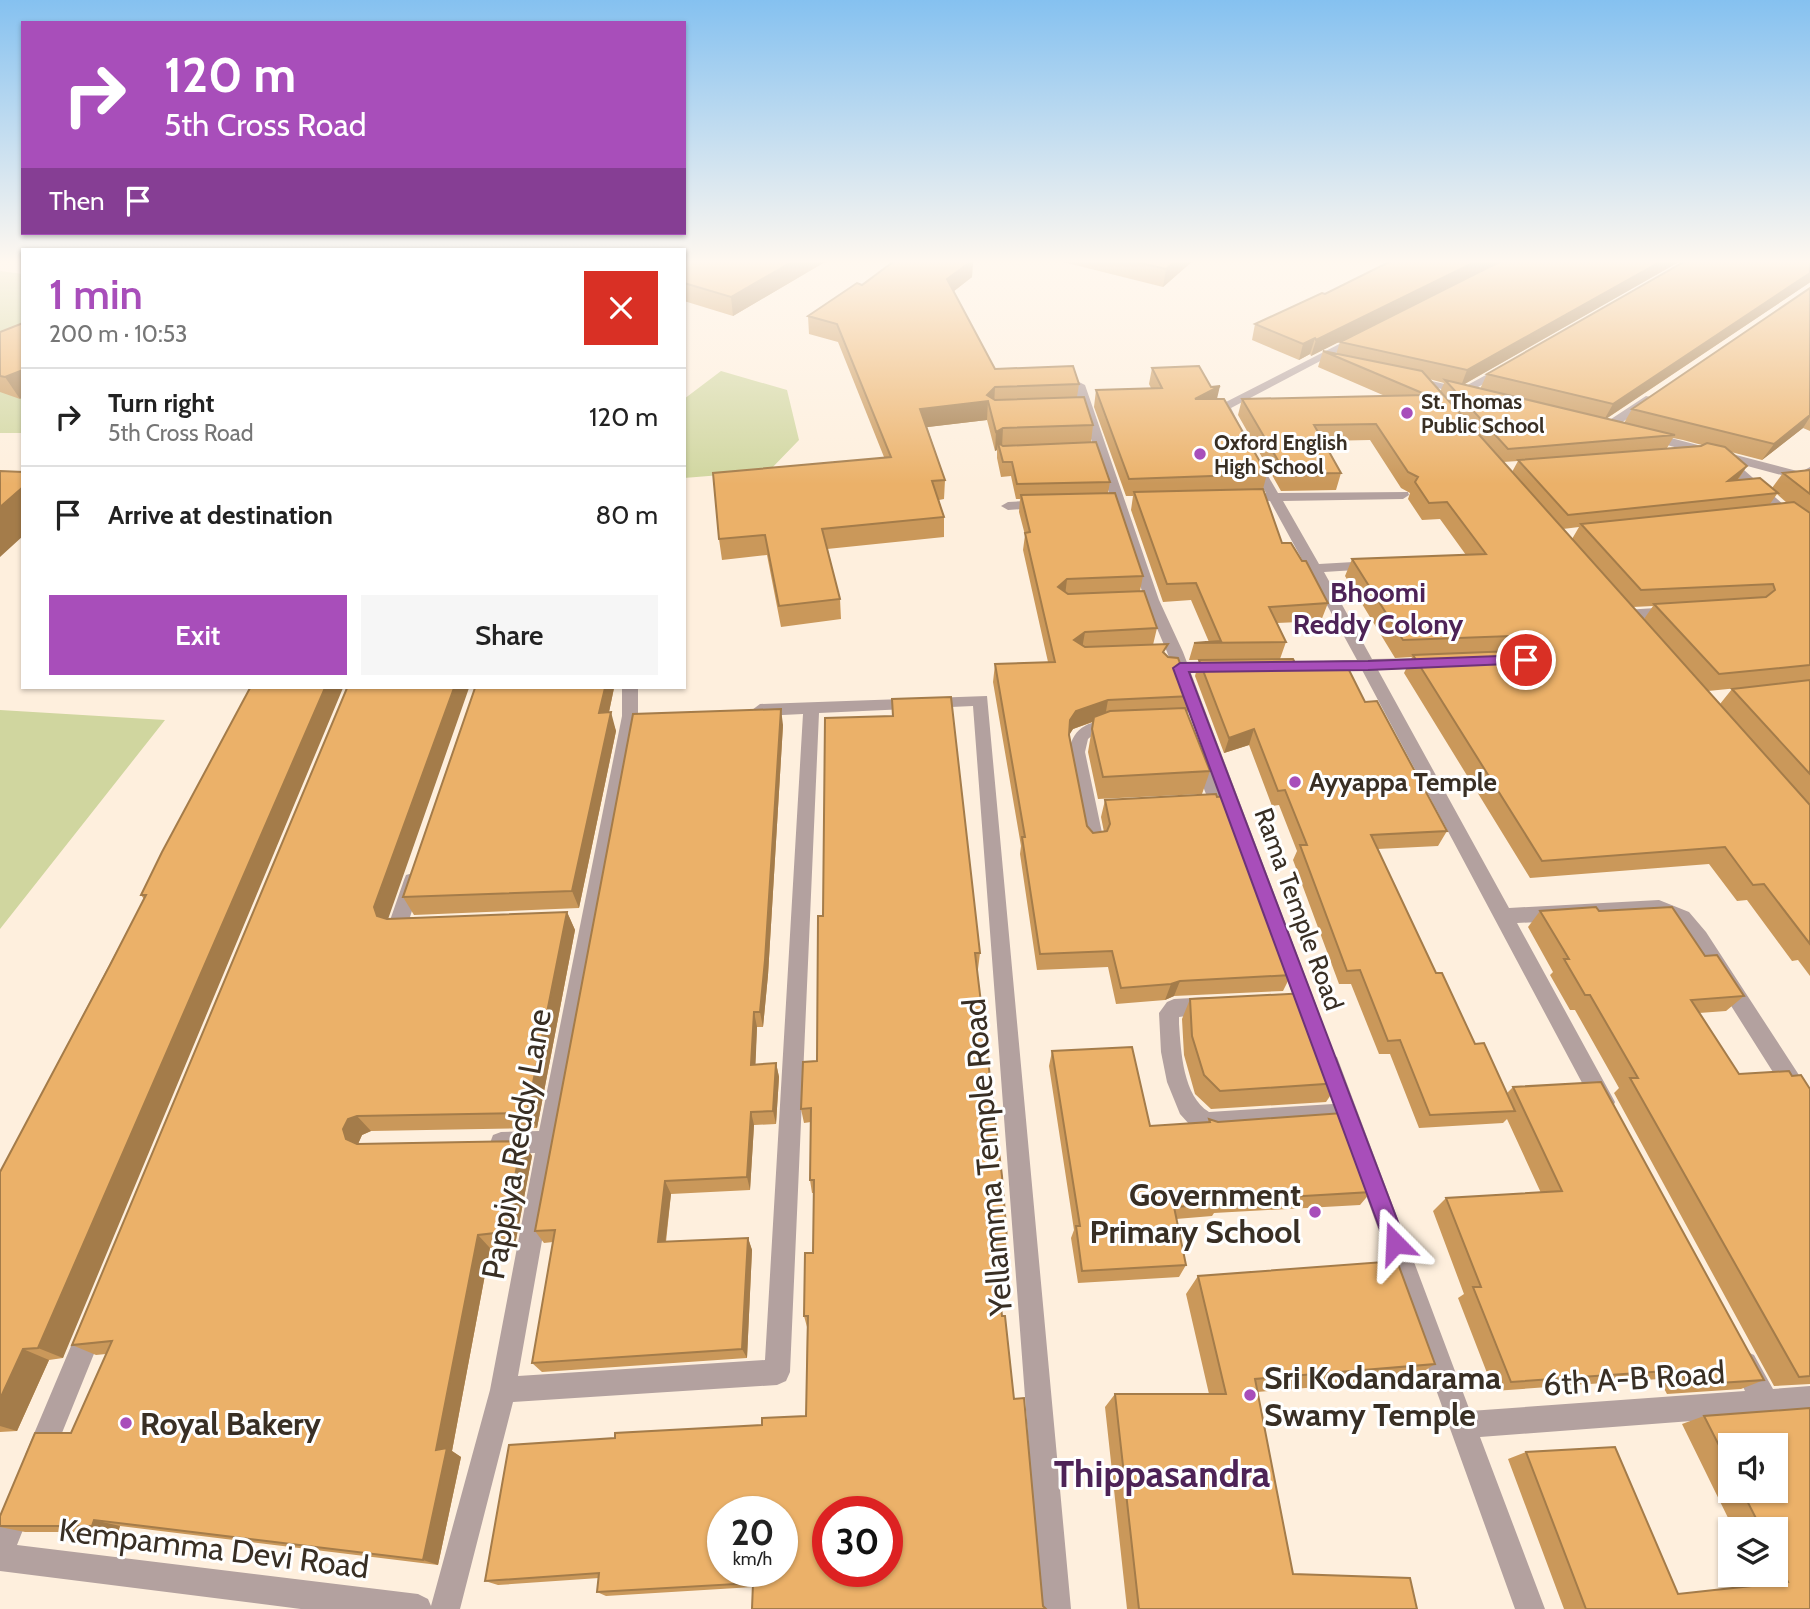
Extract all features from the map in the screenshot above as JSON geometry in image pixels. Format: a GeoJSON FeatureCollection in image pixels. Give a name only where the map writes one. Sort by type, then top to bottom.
{"type":"FeatureCollection","features":[{"type":"Feature","properties":{"kind":"street"},"geometry":{"type":"LineString","coordinates":[[1365,334],[1224,407],[1315,568],[1615,1122]]}},
{"type":"Feature","properties":{"kind":"street"},"geometry":{"type":"LineString","coordinates":[[1463,392],[1521,359]]}},
{"type":"Feature","properties":{"kind":"street"},"geometry":{"type":"LineString","coordinates":[[1314,360],[1340,365]]}},
{"type":"Feature","properties":{"kind":"street"},"geometry":{"type":"LineString","coordinates":[[1392,376],[1476,395]]}},
{"type":"Feature","properties":{"kind":"street"},"geometry":{"type":"LineString","coordinates":[[1419,381],[1436,401]]}},
{"type":"Feature","properties":{"kind":"street","name":"Rama Temple Road"},"geometry":{"type":"LineString","coordinates":[[1079,385],[1080,409],[1118,502],[1207,759],[1217,802],[1305,1023],[1320,1070],[1331,1069],[1347,1113]]}},
{"type":"Feature","properties":{"kind":"street"},"geometry":{"type":"LineString","coordinates":[[1621,429],[1665,388]]}},
{"type":"Feature","properties":{"kind":"street"},"geometry":{"type":"LineString","coordinates":[[1596,423],[1720,456],[1807,474]]}},
{"type":"Feature","properties":{"kind":"street"},"geometry":{"type":"LineString","coordinates":[[1667,455],[1706,452]]}},
{"type":"Feature","properties":{"kind":"street"},"geometry":{"type":"LineString","coordinates":[[1720,456],[1789,516],[1758,515]]}},
{"type":"Feature","properties":{"kind":"street"},"geometry":{"type":"LineString","coordinates":[[1247,498],[1403,495]]}},
{"type":"Feature","properties":{"kind":"street"},"geometry":{"type":"LineString","coordinates":[[1008,506],[1063,504]]}},
{"type":"Feature","properties":{"kind":"street"},"geometry":{"type":"LineString","coordinates":[[1315,568],[1382,565]]}},
{"type":"Feature","properties":{"kind":"street"},"geometry":{"type":"LineString","coordinates":[[1642,634],[1621,610],[1689,610]]}},
{"type":"Feature","properties":{"kind":"street"},"geometry":{"type":"LineString","coordinates":[[1301,666],[1447,663]]}},
{"type":"Feature","properties":{"kind":"street","name":"Pappiya Reddy Lane"},"geometry":{"type":"LineString","coordinates":[[445,1609],[503,1390],[548,1142],[582,919],[637,716],[631,689]]}},
{"type":"Feature","properties":{"kind":"street","name":"Yellamma Temple Road"},"geometry":{"type":"LineString","coordinates":[[811,708],[981,700],[1056,1609]]}},
{"type":"Feature","properties":{"kind":"street"},"geometry":{"type":"LineString","coordinates":[[503,1390],[777,1372],[811,708],[742,711]]}},
{"type":"Feature","properties":{"kind":"street"},"geometry":{"type":"LineString","coordinates":[[1095,842],[1094,809],[1077,752],[1078,738],[1091,729],[1136,724]]}},
{"type":"Feature","properties":{"kind":"street"},"geometry":{"type":"LineString","coordinates":[[420,860],[398,926],[425,925]]}},
{"type":"Feature","properties":{"kind":"street"},"geometry":{"type":"LineString","coordinates":[[1503,916],[1659,908],[1682,918],[1699,938],[1810,1111]]}},
{"type":"Feature","properties":{"kind":"street"},"geometry":{"type":"LineString","coordinates":[[1230,1005],[1174,1008],[1169,1013],[1168,1029],[1183,1100],[1196,1117],[1210,1123],[1347,1113],[1464,1424],[1530,1609]]}},
{"type":"Feature","properties":{"kind":"street"},"geometry":{"type":"LineString","coordinates":[[480,1143],[548,1142]]}},
{"type":"Feature","properties":{"kind":"street"},"geometry":{"type":"LineString","coordinates":[[0,1551],[100,1306]]}},
{"type":"Feature","properties":{"kind":"street"},"geometry":{"type":"LineString","coordinates":[[1732,1340],[1765,1401]]}},
{"type":"Feature","properties":{"kind":"street","name":"6th A-B Road"},"geometry":{"type":"LineString","coordinates":[[1464,1424],[1810,1399]]}},
{"type":"Feature","properties":{"kind":"street","name":"Kempamma Devi Road"},"geometry":{"type":"LineString","coordinates":[[0,1557],[418,1609]]}},
{"type":"Feature","properties":{"kind":"green space"},"geometry":{"type":"Polygon","coordinates":[[[0,334],[21,334],[21,433],[0,433],[0,334]]]}},
{"type":"Feature","properties":{"kind":"green space"},"geometry":{"type":"Polygon","coordinates":[[[721,371],[787,390],[799,440],[769,471],[686,478],[686,397],[721,371]]]}},
{"type":"Feature","properties":{"kind":"green space"},"geometry":{"type":"Polygon","coordinates":[[[0,710],[165,720],[0,929],[0,710]]]}},
{"type":"Feature","properties":{"kind":"building"},"geometry":{"type":"Polygon","coordinates":[[[0,334],[21,334],[21,371],[5,377],[0,376],[0,334]]]}},
{"type":"Feature","properties":{"kind":"building"},"geometry":{"type":"Polygon","coordinates":[[[841,334],[976,334],[995,369],[1073,366],[1079,384],[995,387],[987,395],[995,400],[1084,397],[1093,425],[1003,428],[996,432],[988,401],[920,409],[945,480],[932,481],[944,517],[822,529],[840,599],[779,606],[765,535],[719,539],[713,473],[891,457],[841,334]]]}},
{"type":"Feature","properties":{"kind":"building"},"geometry":{"type":"Polygon","coordinates":[[[1279,334],[1328,334],[1316,340],[1315,338],[1303,344],[1279,334]]]}},
{"type":"Feature","properties":{"kind":"building"},"geometry":{"type":"Polygon","coordinates":[[[1356,334],[1531,334],[1467,370],[1340,342],[1356,334]]]}},
{"type":"Feature","properties":{"kind":"building"},"geometry":{"type":"Polygon","coordinates":[[[1557,334],[1718,334],[1613,404],[1487,374],[1557,334]]]}},
{"type":"Feature","properties":{"kind":"building"},"geometry":{"type":"Polygon","coordinates":[[[1742,334],[1810,334],[1810,415],[1774,444],[1632,409],[1742,334]]]}},
{"type":"Feature","properties":{"kind":"building"},"geometry":{"type":"Polygon","coordinates":[[[1323,351],[1422,371],[1810,805],[1810,944],[1764,884],[1753,885],[1725,847],[1542,861],[1413,655],[1536,650],[1547,642],[1536,635],[1403,640],[1352,559],[1486,554],[1447,502],[1429,503],[1415,482],[1418,477],[1408,472],[1376,424],[1314,425],[1341,473],[1286,474],[1242,399],[1427,395],[1323,351]]]}},
{"type":"Feature","properties":{"kind":"building"},"geometry":{"type":"Polygon","coordinates":[[[1199,366],[1211,387],[1220,386],[1195,399],[1224,399],[1267,474],[1129,479],[1096,390],[1162,388],[1152,368],[1199,366]]]}},
{"type":"Feature","properties":{"kind":"building"},"geometry":{"type":"Polygon","coordinates":[[[1445,380],[1675,435],[1508,449],[1445,380]]]}},
{"type":"Feature","properties":{"kind":"building"},"geometry":{"type":"Polygon","coordinates":[[[1096,442],[1110,482],[1017,484],[1012,462],[1003,462],[998,443],[1003,446],[1096,442]]]}},
{"type":"Feature","properties":{"kind":"building"},"geometry":{"type":"Polygon","coordinates":[[[1707,443],[1725,447],[1747,466],[1728,481],[1760,478],[1778,493],[1568,515],[1518,460],[1701,446],[1707,443]]]}},
{"type":"Feature","properties":{"kind":"building"},"geometry":{"type":"Polygon","coordinates":[[[1810,470],[1810,494],[1783,473],[1810,470]]]}},
{"type":"Feature","properties":{"kind":"building"},"geometry":{"type":"Polygon","coordinates":[[[0,471],[21,472],[21,489],[0,507],[0,471]]]}},
{"type":"Feature","properties":{"kind":"building"},"geometry":{"type":"Polygon","coordinates":[[[1263,489],[1282,543],[1291,543],[1302,561],[1306,561],[1328,603],[1269,607],[1286,642],[1194,643],[1221,641],[1196,583],[1167,584],[1134,492],[1263,489]]]}},
{"type":"Feature","properties":{"kind":"building"},"geometry":{"type":"Polygon","coordinates":[[[1115,493],[1143,576],[1067,579],[1058,587],[1068,594],[1144,591],[1157,628],[1085,632],[1074,640],[1085,647],[1168,644],[1163,652],[1168,657],[1178,658],[1192,696],[1108,700],[1076,711],[1070,720],[1069,735],[1087,826],[1093,833],[1107,831],[1110,824],[1105,800],[1216,794],[1217,797],[1226,796],[1291,975],[1180,981],[1121,988],[1112,951],[1040,954],[1022,837],[1025,837],[995,664],[1055,662],[1025,533],[1030,532],[1021,495],[1115,493]]]}},
{"type":"Feature","properties":{"kind":"building"},"geometry":{"type":"Polygon","coordinates":[[[1794,502],[1810,513],[1810,665],[1719,674],[1654,604],[1766,597],[1775,590],[1773,584],[1641,590],[1581,524],[1794,502]]]}},
{"type":"Feature","properties":{"kind":"building"},"geometry":{"type":"Polygon","coordinates":[[[1293,659],[1296,665],[1345,662],[1365,702],[1377,701],[1447,831],[1371,835],[1436,973],[1442,973],[1475,1044],[1484,1043],[1515,1111],[1430,1115],[1400,1040],[1388,1041],[1360,970],[1347,971],[1300,845],[1307,845],[1285,790],[1278,791],[1254,729],[1229,738],[1199,660],[1293,659]]]}},
{"type":"Feature","properties":{"kind":"building"},"geometry":{"type":"Polygon","coordinates":[[[1810,680],[1810,774],[1732,689],[1810,680]]]}},
{"type":"Feature","properties":{"kind":"building"},"geometry":{"type":"Polygon","coordinates":[[[249,689],[325,689],[38,1348],[23,1349],[0,1399],[0,1172],[146,895],[141,895],[249,689]]]}},
{"type":"Feature","properties":{"kind":"building"},"geometry":{"type":"Polygon","coordinates":[[[347,689],[454,689],[374,907],[377,916],[387,919],[567,912],[527,1113],[357,1116],[348,1119],[343,1129],[346,1139],[357,1144],[522,1141],[504,1232],[478,1235],[436,1450],[447,1448],[423,1560],[94,1520],[92,1526],[0,1526],[0,1516],[35,1433],[71,1433],[112,1341],[72,1345],[347,689]]]}},
{"type":"Feature","properties":{"kind":"building"},"geometry":{"type":"Polygon","coordinates":[[[475,689],[605,689],[599,713],[611,712],[572,891],[403,897],[475,689]]]}},
{"type":"Feature","properties":{"kind":"building"},"geometry":{"type":"Polygon","coordinates":[[[951,697],[980,953],[975,953],[1007,1239],[994,1240],[1014,1399],[1024,1398],[1043,1606],[1046,1609],[752,1609],[753,1587],[798,1587],[798,1496],[707,1496],[707,1586],[597,1592],[599,1573],[485,1581],[509,1445],[615,1438],[615,1433],[762,1425],[762,1418],[806,1416],[808,1316],[804,1316],[805,1253],[813,1253],[814,1180],[810,1180],[811,1108],[801,1109],[803,1062],[817,1061],[818,916],[823,916],[825,718],[893,716],[892,699],[951,697]]]}},
{"type":"Feature","properties":{"kind":"building"},"geometry":{"type":"Polygon","coordinates":[[[1185,708],[1210,771],[1103,777],[1092,729],[1094,717],[1110,711],[1185,708]]]}},
{"type":"Feature","properties":{"kind":"building"},"geometry":{"type":"Polygon","coordinates":[[[781,709],[765,960],[760,1012],[754,1012],[751,1065],[776,1063],[773,1111],[751,1112],[747,1177],[665,1181],[658,1242],[748,1238],[742,1349],[532,1363],[555,1230],[535,1231],[633,714],[781,709]]]}},
{"type":"Feature","properties":{"kind":"building"},"geometry":{"type":"Polygon","coordinates":[[[1596,907],[1599,911],[1672,907],[1705,956],[1717,955],[1744,996],[1691,1000],[1739,1074],[1789,1071],[1792,1076],[1801,1075],[1810,1089],[1810,1376],[1799,1377],[1630,1078],[1638,1078],[1590,995],[1585,995],[1564,959],[1569,959],[1540,911],[1596,907]]]}},
{"type":"Feature","properties":{"kind":"building"},"geometry":{"type":"Polygon","coordinates":[[[1307,993],[1339,1083],[1220,1091],[1204,1075],[1192,1036],[1190,999],[1307,993]]]}},
{"type":"Feature","properties":{"kind":"building"},"geometry":{"type":"Polygon","coordinates":[[[1132,1047],[1150,1126],[1210,1122],[1209,1119],[1218,1122],[1343,1113],[1371,1192],[1220,1201],[1220,1204],[1174,1207],[1186,1265],[1082,1271],[1076,1226],[1080,1226],[1052,1051],[1132,1047]]]}},
{"type":"Feature","properties":{"kind":"building"},"geometry":{"type":"Polygon","coordinates":[[[1601,1082],[1764,1380],[1688,1385],[1680,1370],[1511,1382],[1473,1287],[1481,1287],[1446,1198],[1562,1191],[1513,1087],[1601,1082]]]}},
{"type":"Feature","properties":{"kind":"building"},"geometry":{"type":"Polygon","coordinates":[[[1397,1261],[1435,1364],[1255,1379],[1293,1574],[1410,1578],[1417,1609],[1139,1609],[1115,1394],[1226,1394],[1198,1276],[1397,1261]]]}},
{"type":"Feature","properties":{"kind":"building"},"geometry":{"type":"Polygon","coordinates":[[[1810,1408],[1810,1609],[1586,1609],[1526,1452],[1615,1447],[1678,1594],[1742,1587],[1788,1587],[1788,1517],[1755,1517],[1748,1503],[1788,1503],[1788,1433],[1718,1433],[1718,1443],[1704,1416],[1810,1408]]]}},
{"type":"Feature","properties":{"kind":"place","name":"St. Thomas Public School"},"geometry":{"type":"Point","coordinates":[1407,413]}},
{"type":"Feature","properties":{"kind":"place","name":"Oxford English High School"},"geometry":{"type":"Point","coordinates":[1200,454]}},
{"type":"Feature","properties":{"kind":"place","name":"Ayyappa Temple"},"geometry":{"type":"Point","coordinates":[1295,782]}},
{"type":"Feature","properties":{"kind":"place","name":"Government Primary School"},"geometry":{"type":"Point","coordinates":[1315,1212]}},
{"type":"Feature","properties":{"kind":"place","name":"Sri Kodandarama Swamy Temple"},"geometry":{"type":"Point","coordinates":[1250,1395]}},
{"type":"Feature","properties":{"kind":"place","name":"Royal Bakery"},"geometry":{"type":"Point","coordinates":[126,1423]}},
{"type":"Feature","properties":{"kind":"district","name":"Bhoomi Reddy Colony"},"geometry":{"type":"Point","coordinates":[1378,608]}},
{"type":"Feature","properties":{"kind":"district","name":"Thippasandra"},"geometry":{"type":"Point","coordinates":[1162,1473]}},
{"type":"Feature","properties":{"kind":"route"},"geometry":{"type":"LineString","coordinates":[[1395,1243],[1180,668],[1368,666],[1526,660]]}}]}
